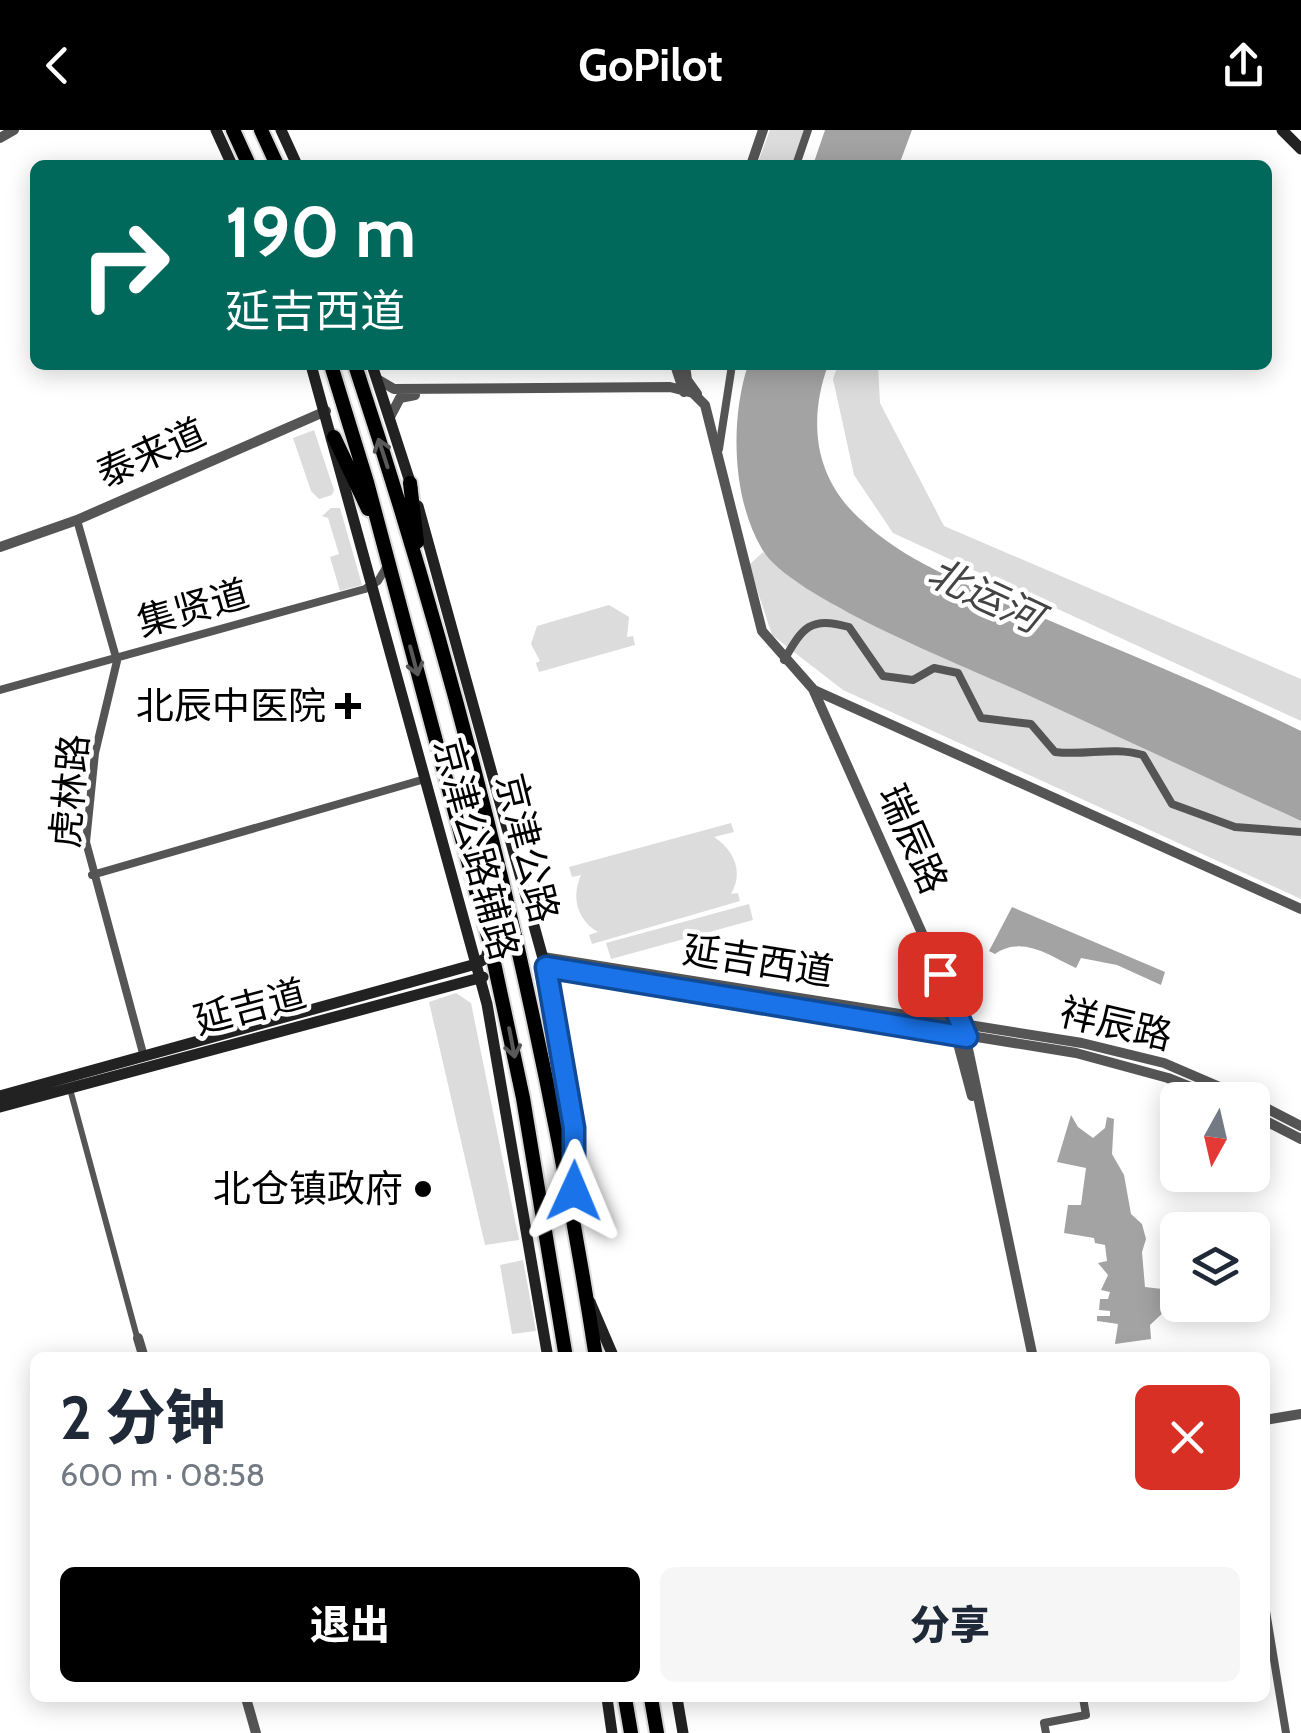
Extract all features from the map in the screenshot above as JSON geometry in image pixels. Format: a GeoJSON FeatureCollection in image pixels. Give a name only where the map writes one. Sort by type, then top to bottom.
{"type":"FeatureCollection","features":[{"type":"Feature","properties":{"kind":"highway"},"geometry":{"type":"LineString","coordinates":[[233,130],[247,160]]}},
{"type":"Feature","properties":{"kind":"highway"},"geometry":{"type":"LineString","coordinates":[[260,130],[275,160]]}},
{"type":"Feature","properties":{"kind":"highway","name":"京津公路"},"geometry":{"type":"LineString","coordinates":[[331,370],[388,562],[504,1001],[565,1352]]}},
{"type":"Feature","properties":{"kind":"highway","name":"京津公路"},"geometry":{"type":"LineString","coordinates":[[357,370],[419,573],[510,907],[595,1352]]}},
{"type":"Feature","properties":{"kind":"highway"},"geometry":{"type":"LineString","coordinates":[[334,437],[379,532]]}},
{"type":"Feature","properties":{"kind":"highway"},"geometry":{"type":"LineString","coordinates":[[410,483],[419,573]]}},
{"type":"Feature","properties":{"kind":"highway"},"geometry":{"type":"LineString","coordinates":[[626,1702],[631,1733]]}},
{"type":"Feature","properties":{"kind":"highway"},"geometry":{"type":"LineString","coordinates":[[652,1702],[656,1733]]}},
{"type":"Feature","properties":{"kind":"main road"},"geometry":{"type":"LineString","coordinates":[[216,130],[230,160]]}},
{"type":"Feature","properties":{"kind":"main road"},"geometry":{"type":"LineString","coordinates":[[281,130],[295,160]]}},
{"type":"Feature","properties":{"kind":"main road"},"geometry":{"type":"LineString","coordinates":[[1282,130],[1301,149]]}},
{"type":"Feature","properties":{"kind":"main road","name":"京津公路辅路"},"geometry":{"type":"LineString","coordinates":[[313,370],[478,971],[547,1352]]}},
{"type":"Feature","properties":{"kind":"main road","name":"京津公路辅路"},"geometry":{"type":"LineString","coordinates":[[374,370],[410,483],[545,962],[574,1128],[574,1226]]}},
{"type":"Feature","properties":{"kind":"main road"},"geometry":{"type":"LineString","coordinates":[[490,944],[478,971],[492,980],[504,1001]]}},
{"type":"Feature","properties":{"kind":"main road","name":"延吉道"},"geometry":{"type":"LineString","coordinates":[[0,1096],[478,971]]}},
{"type":"Feature","properties":{"kind":"main road","name":"延吉道"},"geometry":{"type":"LineString","coordinates":[[0,1107],[145,1061]]}},
{"type":"Feature","properties":{"kind":"main road"},"geometry":{"type":"LineString","coordinates":[[536,1281],[559,1317]]}},
{"type":"Feature","properties":{"kind":"main road"},"geometry":{"type":"LineString","coordinates":[[586,1295],[611,1352]]}},
{"type":"Feature","properties":{"kind":"main road"},"geometry":{"type":"LineString","coordinates":[[608,1702],[612,1733]]}},
{"type":"Feature","properties":{"kind":"main road"},"geometry":{"type":"LineString","coordinates":[[677,1702],[683,1733]]}},
{"type":"Feature","properties":{"kind":"street"},"geometry":{"type":"LineString","coordinates":[[0,138],[14,130]]}},
{"type":"Feature","properties":{"kind":"street"},"geometry":{"type":"LineString","coordinates":[[751,160],[761,130]]}},
{"type":"Feature","properties":{"kind":"street"},"geometry":{"type":"LineString","coordinates":[[798,160],[808,130]]}},
{"type":"Feature","properties":{"kind":"street"},"geometry":{"type":"LineString","coordinates":[[676,389],[679,370]]}},
{"type":"Feature","properties":{"kind":"street"},"geometry":{"type":"LineString","coordinates":[[682,370],[695,399]]}},
{"type":"Feature","properties":{"kind":"street"},"geometry":{"type":"LineString","coordinates":[[717,476],[731,370]]}},
{"type":"Feature","properties":{"kind":"street"},"geometry":{"type":"LineString","coordinates":[[377,379],[394,389],[676,389],[695,399]]}},
{"type":"Feature","properties":{"kind":"street"},"geometry":{"type":"LineString","coordinates":[[389,419],[393,405],[410,394],[676,389]]}},
{"type":"Feature","properties":{"kind":"street","name":"瑞辰路"},"geometry":{"type":"LineString","coordinates":[[695,399],[710,414],[718,462],[762,631],[809,688],[961,1030],[1030,1352]]}},
{"type":"Feature","properties":{"kind":"street","name":"瑞辰路"},"geometry":{"type":"LineString","coordinates":[[695,399],[706,424],[758,634],[809,688]]}},
{"type":"Feature","properties":{"kind":"street","name":"泰来道"},"geometry":{"type":"LineString","coordinates":[[0,546],[77,520],[326,411]]}},
{"type":"Feature","properties":{"kind":"street","name":"虎林路"},"geometry":{"type":"LineString","coordinates":[[77,520],[116,659],[89,802],[86,842],[145,1061]]}},
{"type":"Feature","properties":{"kind":"street"},"geometry":{"type":"LineString","coordinates":[[388,562],[374,588],[398,602]]}},
{"type":"Feature","properties":{"kind":"street","name":"集贤道"},"geometry":{"type":"LineString","coordinates":[[0,692],[374,588]]}},
{"type":"Feature","properties":{"kind":"street"},"geometry":{"type":"LineString","coordinates":[[784,660],[801,630],[825,620],[849,627],[883,676],[913,680],[934,668],[958,674],[981,718],[1031,724],[1055,752],[1078,754],[1116,747],[1143,756],[1172,804],[1236,826],[1301,832]]}},
{"type":"Feature","properties":{"kind":"street"},"geometry":{"type":"LineString","coordinates":[[809,688],[1301,910]]}},
{"type":"Feature","properties":{"kind":"street"},"geometry":{"type":"LineString","coordinates":[[92,875],[426,779]]}},
{"type":"Feature","properties":{"kind":"street","name":"延吉西道"},"geometry":{"type":"LineString","coordinates":[[545,962],[961,1030]]}},
{"type":"Feature","properties":{"kind":"street"},"geometry":{"type":"LineString","coordinates":[[951,1006],[986,1034]]}},
{"type":"Feature","properties":{"kind":"street","name":"祥辰路"},"geometry":{"type":"LineString","coordinates":[[961,1030],[1164,1062],[1210,1082]]}},
{"type":"Feature","properties":{"kind":"street","name":"祥辰路"},"geometry":{"type":"LineString","coordinates":[[986,1034],[1124,1064],[1174,1082]]}},
{"type":"Feature","properties":{"kind":"street"},"geometry":{"type":"LineString","coordinates":[[69,1087],[142,1352]]}},
{"type":"Feature","properties":{"kind":"street","name":"祥辰路"},"geometry":{"type":"LineString","coordinates":[[1270,1110],[1301,1126]]}},
{"type":"Feature","properties":{"kind":"street"},"geometry":{"type":"LineString","coordinates":[[1270,1123],[1301,1139]]}},
{"type":"Feature","properties":{"kind":"street"},"geometry":{"type":"LineString","coordinates":[[1270,1419],[1301,1414]]}},
{"type":"Feature","properties":{"kind":"street"},"geometry":{"type":"LineString","coordinates":[[1270,1635],[1286,1733]]}},
{"type":"Feature","properties":{"kind":"street"},"geometry":{"type":"LineString","coordinates":[[247,1702],[256,1733]]}},
{"type":"Feature","properties":{"kind":"street"},"geometry":{"type":"LineString","coordinates":[[1046,1733],[1044,1723],[1086,1716],[1084,1702]]}},
{"type":"Feature","properties":{"kind":"shaded area"},"geometry":{"type":"Polygon","coordinates":[[[770,130],[805,130],[795,160],[759,160],[770,130]]]}},
{"type":"Feature","properties":{"kind":"shaded area"},"geometry":{"type":"Polygon","coordinates":[[[836,370],[878,370],[880,403],[944,526],[1301,679],[1301,721],[893,533],[854,475],[833,379],[836,370]]]}},
{"type":"Feature","properties":{"kind":"shaded area"},"geometry":{"type":"Polygon","coordinates":[[[314,430],[334,490],[332,495],[319,499],[311,491],[293,438],[314,430]]]}},
{"type":"Feature","properties":{"kind":"shaded area"},"geometry":{"type":"Polygon","coordinates":[[[331,508],[340,508],[362,585],[340,591],[330,557],[339,554],[328,518],[322,516],[331,508]]]}},
{"type":"Feature","properties":{"kind":"shaded area"},"geometry":{"type":"Polygon","coordinates":[[[763,552],[799,583],[839,608],[1301,821],[1301,899],[843,690],[772,635],[749,565],[763,552]]]}},
{"type":"Feature","properties":{"kind":"shaded area"},"geometry":{"type":"Polygon","coordinates":[[[609,605],[629,617],[627,637],[633,636],[635,645],[539,672],[536,663],[540,661],[531,644],[537,626],[609,605]]]}},
{"type":"Feature","properties":{"kind":"shaded area"},"geometry":{"type":"Polygon","coordinates":[[[731,823],[734,832],[714,837],[735,862],[737,878],[731,894],[738,893],[740,901],[592,944],[589,935],[598,932],[585,921],[576,900],[581,875],[572,877],[569,867],[731,823]]]}},
{"type":"Feature","properties":{"kind":"shaded area"},"geometry":{"type":"Polygon","coordinates":[[[749,904],[753,920],[611,959],[606,943],[749,904]]]}},
{"type":"Feature","properties":{"kind":"shaded area"},"geometry":{"type":"Polygon","coordinates":[[[456,993],[471,1003],[519,1240],[485,1245],[429,1002],[456,993]]]}},
{"type":"Feature","properties":{"kind":"shaded area"},"geometry":{"type":"Polygon","coordinates":[[[523,1260],[536,1331],[512,1334],[500,1265],[523,1260]]]}},
{"type":"Feature","properties":{"kind":"water"},"geometry":{"type":"Polygon","coordinates":[[[825,130],[912,130],[901,160],[815,160],[825,130]]]}},
{"type":"Feature","properties":{"kind":"water","name":"北运河"},"geometry":{"type":"Polygon","coordinates":[[[747,370],[827,370],[817,427],[824,467],[845,503],[878,535],[962,583],[1301,731],[1301,821],[880,629],[806,588],[779,568],[762,549],[752,529],[740,483],[737,434],[747,370]]]}},
{"type":"Feature","properties":{"kind":"water"},"geometry":{"type":"Polygon","coordinates":[[[1012,907],[1165,972],[1161,985],[1117,965],[1081,958],[1076,968],[1026,947],[1016,946],[995,954],[989,951],[1012,907]]]}},
{"type":"Feature","properties":{"kind":"water"},"geometry":{"type":"Polygon","coordinates":[[[1071,1115],[1078,1127],[1093,1138],[1105,1128],[1107,1117],[1114,1119],[1112,1154],[1124,1175],[1131,1214],[1142,1224],[1146,1239],[1142,1252],[1145,1287],[1160,1289],[1160,1316],[1150,1325],[1151,1339],[1115,1344],[1118,1324],[1097,1321],[1097,1316],[1110,1316],[1110,1311],[1099,1310],[1100,1299],[1108,1299],[1110,1292],[1101,1290],[1108,1275],[1098,1263],[1107,1261],[1105,1245],[1095,1243],[1094,1238],[1064,1233],[1068,1205],[1081,1205],[1086,1168],[1057,1162],[1071,1115]]]}},
{"type":"Feature","properties":{"kind":"place","name":"北辰中医院"},"geometry":{"type":"Point","coordinates":[348,706]}},
{"type":"Feature","properties":{"kind":"place","name":"北仓镇政府"},"geometry":{"type":"Point","coordinates":[423,1189]}},
{"type":"Feature","properties":{"kind":"route"},"geometry":{"type":"LineString","coordinates":[[574,1191],[574,1128],[546,967],[967,1037],[940,974]]}}]}
